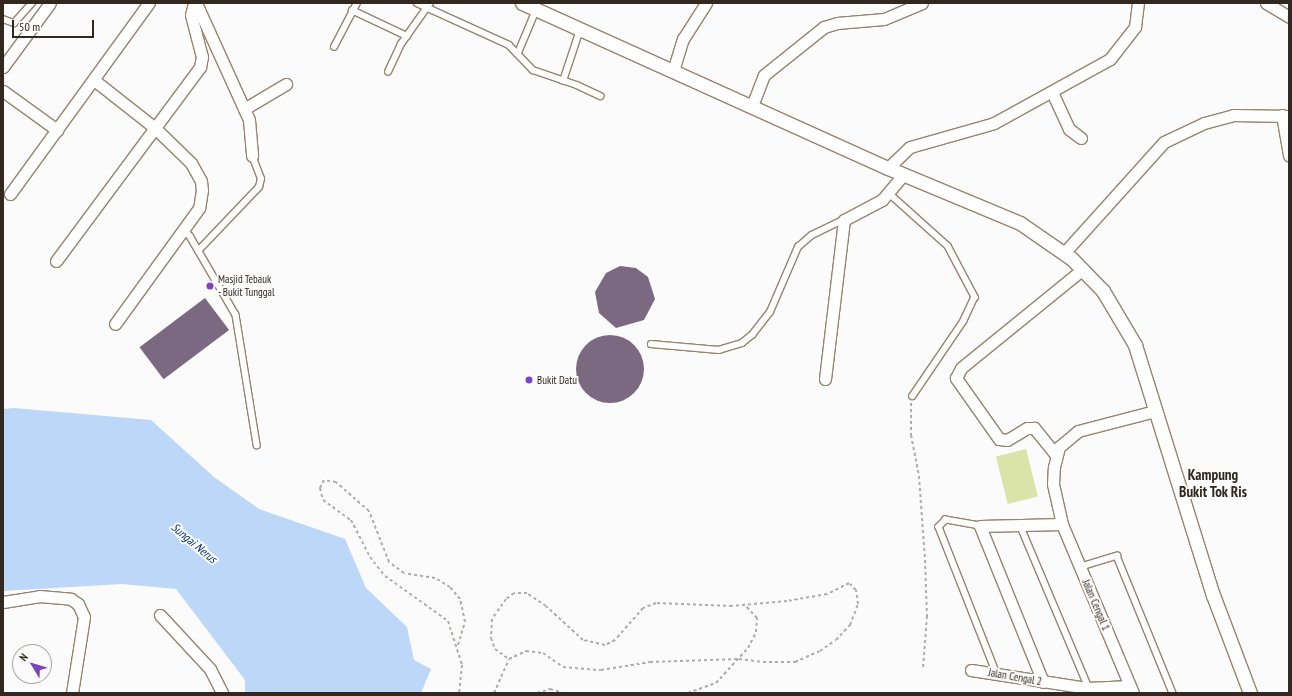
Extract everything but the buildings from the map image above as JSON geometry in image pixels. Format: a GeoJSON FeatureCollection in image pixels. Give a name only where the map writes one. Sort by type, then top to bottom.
{"type":"FeatureCollection","features":[{"type":"Feature","properties":{"kind":"street"},"geometry":{"type":"LineString","coordinates":[[3,67],[50,3]]}},
{"type":"Feature","properties":{"kind":"street"},"geometry":{"type":"LineString","coordinates":[[10,194],[149,3]]}},
{"type":"Feature","properties":{"kind":"street"},"geometry":{"type":"LineString","coordinates":[[195,3],[249,120],[252,156]]}},
{"type":"Feature","properties":{"kind":"street"},"geometry":{"type":"LineString","coordinates":[[56,261],[156,128],[202,61],[193,25],[195,3]]}},
{"type":"Feature","properties":{"kind":"street"},"geometry":{"type":"LineString","coordinates":[[522,3],[888,168],[1020,223],[1064,252],[1083,269],[1117,310],[1135,344],[1213,595],[1250,693]]}},
{"type":"Feature","properties":{"kind":"street"},"geometry":{"type":"LineString","coordinates":[[673,71],[683,39],[706,3]]}},
{"type":"Feature","properties":{"kind":"street"},"geometry":{"type":"LineString","coordinates":[[752,106],[764,75],[824,27],[837,22],[884,19],[922,3]]}},
{"type":"Feature","properties":{"kind":"street"},"geometry":{"type":"LineString","coordinates":[[888,168],[910,147],[984,127],[1052,92],[1117,52],[1135,28],[1138,3]]}},
{"type":"Feature","properties":{"kind":"street"},"geometry":{"type":"LineString","coordinates":[[1266,3],[1289,17]]}},
{"type":"Feature","properties":{"kind":"street"},"geometry":{"type":"LineString","coordinates":[[94,80],[156,128],[191,163],[201,181],[202,201],[114,324]]}},
{"type":"Feature","properties":{"kind":"street"},"geometry":{"type":"LineString","coordinates":[[244,109],[286,84]]}},
{"type":"Feature","properties":{"kind":"street"},"geometry":{"type":"LineString","coordinates":[[3,91],[57,130]]}},
{"type":"Feature","properties":{"kind":"street"},"geometry":{"type":"LineString","coordinates":[[1052,92],[1070,129],[1081,138]]}},
{"type":"Feature","properties":{"kind":"street"},"geometry":{"type":"LineString","coordinates":[[1064,252],[1164,142],[1204,123],[1233,115],[1286,115],[1289,155]]}},
{"type":"Feature","properties":{"kind":"street"},"geometry":{"type":"LineString","coordinates":[[825,379],[844,220],[890,194],[904,174]]}},
{"type":"Feature","properties":{"kind":"street"},"geometry":{"type":"LineString","coordinates":[[1083,269],[961,368],[956,378],[999,438],[1007,440],[1027,428],[1034,428],[1056,455],[1064,440],[1078,431],[1155,411]]}},
{"type":"Feature","properties":{"kind":"street","name":"Jalan Cengal 1"},"geometry":{"type":"LineString","coordinates":[[1056,455],[1053,484],[1062,524],[1131,689]]}},
{"type":"Feature","properties":{"kind":"street"},"geometry":{"type":"LineString","coordinates":[[1043,682],[980,526],[1062,524]]}},
{"type":"Feature","properties":{"kind":"street"},"geometry":{"type":"LineString","coordinates":[[3,602],[39,596],[71,599],[78,604],[84,617],[72,693]]}},
{"type":"Feature","properties":{"kind":"street"},"geometry":{"type":"LineString","coordinates":[[160,615],[210,669],[222,693]]}},
{"type":"Feature","properties":{"kind":"street","name":"Jalan Cengal 2"},"geometry":{"type":"LineString","coordinates":[[971,670],[1089,688],[1131,689]]}},
{"type":"Feature","properties":{"kind":"lane"},"geometry":{"type":"LineString","coordinates":[[3,18],[14,23],[32,3]]}},
{"type":"Feature","properties":{"kind":"lane"},"geometry":{"type":"LineString","coordinates":[[334,46],[357,3]]}},
{"type":"Feature","properties":{"kind":"lane"},"geometry":{"type":"LineString","coordinates":[[417,3],[429,5],[509,45],[533,70],[600,96]]}},
{"type":"Feature","properties":{"kind":"lane"},"geometry":{"type":"LineString","coordinates":[[388,72],[407,36],[429,5]]}},
{"type":"Feature","properties":{"kind":"lane"},"geometry":{"type":"LineString","coordinates":[[518,53],[536,9]]}},
{"type":"Feature","properties":{"kind":"lane"},"geometry":{"type":"LineString","coordinates":[[352,10],[407,36]]}},
{"type":"Feature","properties":{"kind":"lane"},"geometry":{"type":"LineString","coordinates":[[563,81],[580,29]]}},
{"type":"Feature","properties":{"kind":"lane"},"geometry":{"type":"LineString","coordinates":[[198,250],[260,187],[261,179],[252,156]]}},
{"type":"Feature","properties":{"kind":"lane"},"geometry":{"type":"LineString","coordinates":[[890,194],[948,246],[975,296],[964,321],[913,396]]}},
{"type":"Feature","properties":{"kind":"lane"},"geometry":{"type":"LineString","coordinates":[[651,344],[719,350],[742,343],[752,335],[770,312],[798,247],[812,235],[844,220]]}},
{"type":"Feature","properties":{"kind":"lane"},"geometry":{"type":"LineString","coordinates":[[183,229],[198,250],[236,315],[241,328],[257,445]]}},
{"type":"Feature","properties":{"kind":"lane"},"geometry":{"type":"LineString","coordinates":[[980,526],[946,520],[939,527],[997,674]]}},
{"type":"Feature","properties":{"kind":"lane"},"geometry":{"type":"LineString","coordinates":[[1021,526],[1089,688]]}},
{"type":"Feature","properties":{"kind":"lane"},"geometry":{"type":"LineString","coordinates":[[1080,567],[1117,556],[1173,693]]}},
{"type":"Feature","properties":{"kind":"path"},"geometry":{"type":"LineString","coordinates":[[913,396],[910,408],[911,435],[919,476],[927,616],[923,668]]}},
{"type":"Feature","properties":{"kind":"path"},"geometry":{"type":"LineString","coordinates":[[458,645],[465,622],[460,599],[450,587],[435,578],[404,573],[389,562],[369,511],[336,482],[324,480],[320,488],[323,500],[351,520],[370,557],[385,576],[448,621],[458,645],[462,665],[459,693]]}},
{"type":"Feature","properties":{"kind":"path"},"geometry":{"type":"LineString","coordinates":[[494,693],[508,659],[526,651],[543,653],[563,667],[601,670],[650,662],[739,659],[763,662],[795,662],[820,651],[850,625],[858,604],[856,590],[849,583],[827,594],[787,601],[744,604],[656,602],[643,608],[615,640],[604,645],[583,640],[546,606],[527,594],[514,593],[506,599],[492,619],[491,638],[495,649],[508,659]]}},
{"type":"Feature","properties":{"kind":"path"},"geometry":{"type":"LineString","coordinates":[[688,693],[716,683],[739,659],[756,632],[757,618],[744,604]]}},
{"type":"Feature","properties":{"kind":"path"},"geometry":{"type":"LineString","coordinates":[[537,693],[550,689],[564,693]]}},
{"type":"Feature","properties":{"kind":"green space"},"geometry":{"type":"Polygon","coordinates":[[[1026,449],[1038,497],[1008,504],[996,456],[1026,449]]]}},
{"type":"Feature","properties":{"kind":"water","name":"Sungai Nerus"},"geometry":{"type":"Polygon","coordinates":[[[14,408],[151,420],[214,477],[259,509],[345,539],[366,588],[407,627],[414,660],[431,669],[421,693],[245,693],[245,680],[176,589],[122,584],[3,591],[3,409],[14,408]]]}},
{"type":"Feature","properties":{"kind":"place","name":"Masjid Tebauk - Bukit Tunggal"},"geometry":{"type":"Point","coordinates":[210,286]}},
{"type":"Feature","properties":{"kind":"place","name":"Bukit Datu"},"geometry":{"type":"Point","coordinates":[529,380]}},
{"type":"Feature","properties":{"kind":"district","name":"Kampung Bukit Tok Ris"},"geometry":{"type":"Point","coordinates":[1213,482]}}]}
